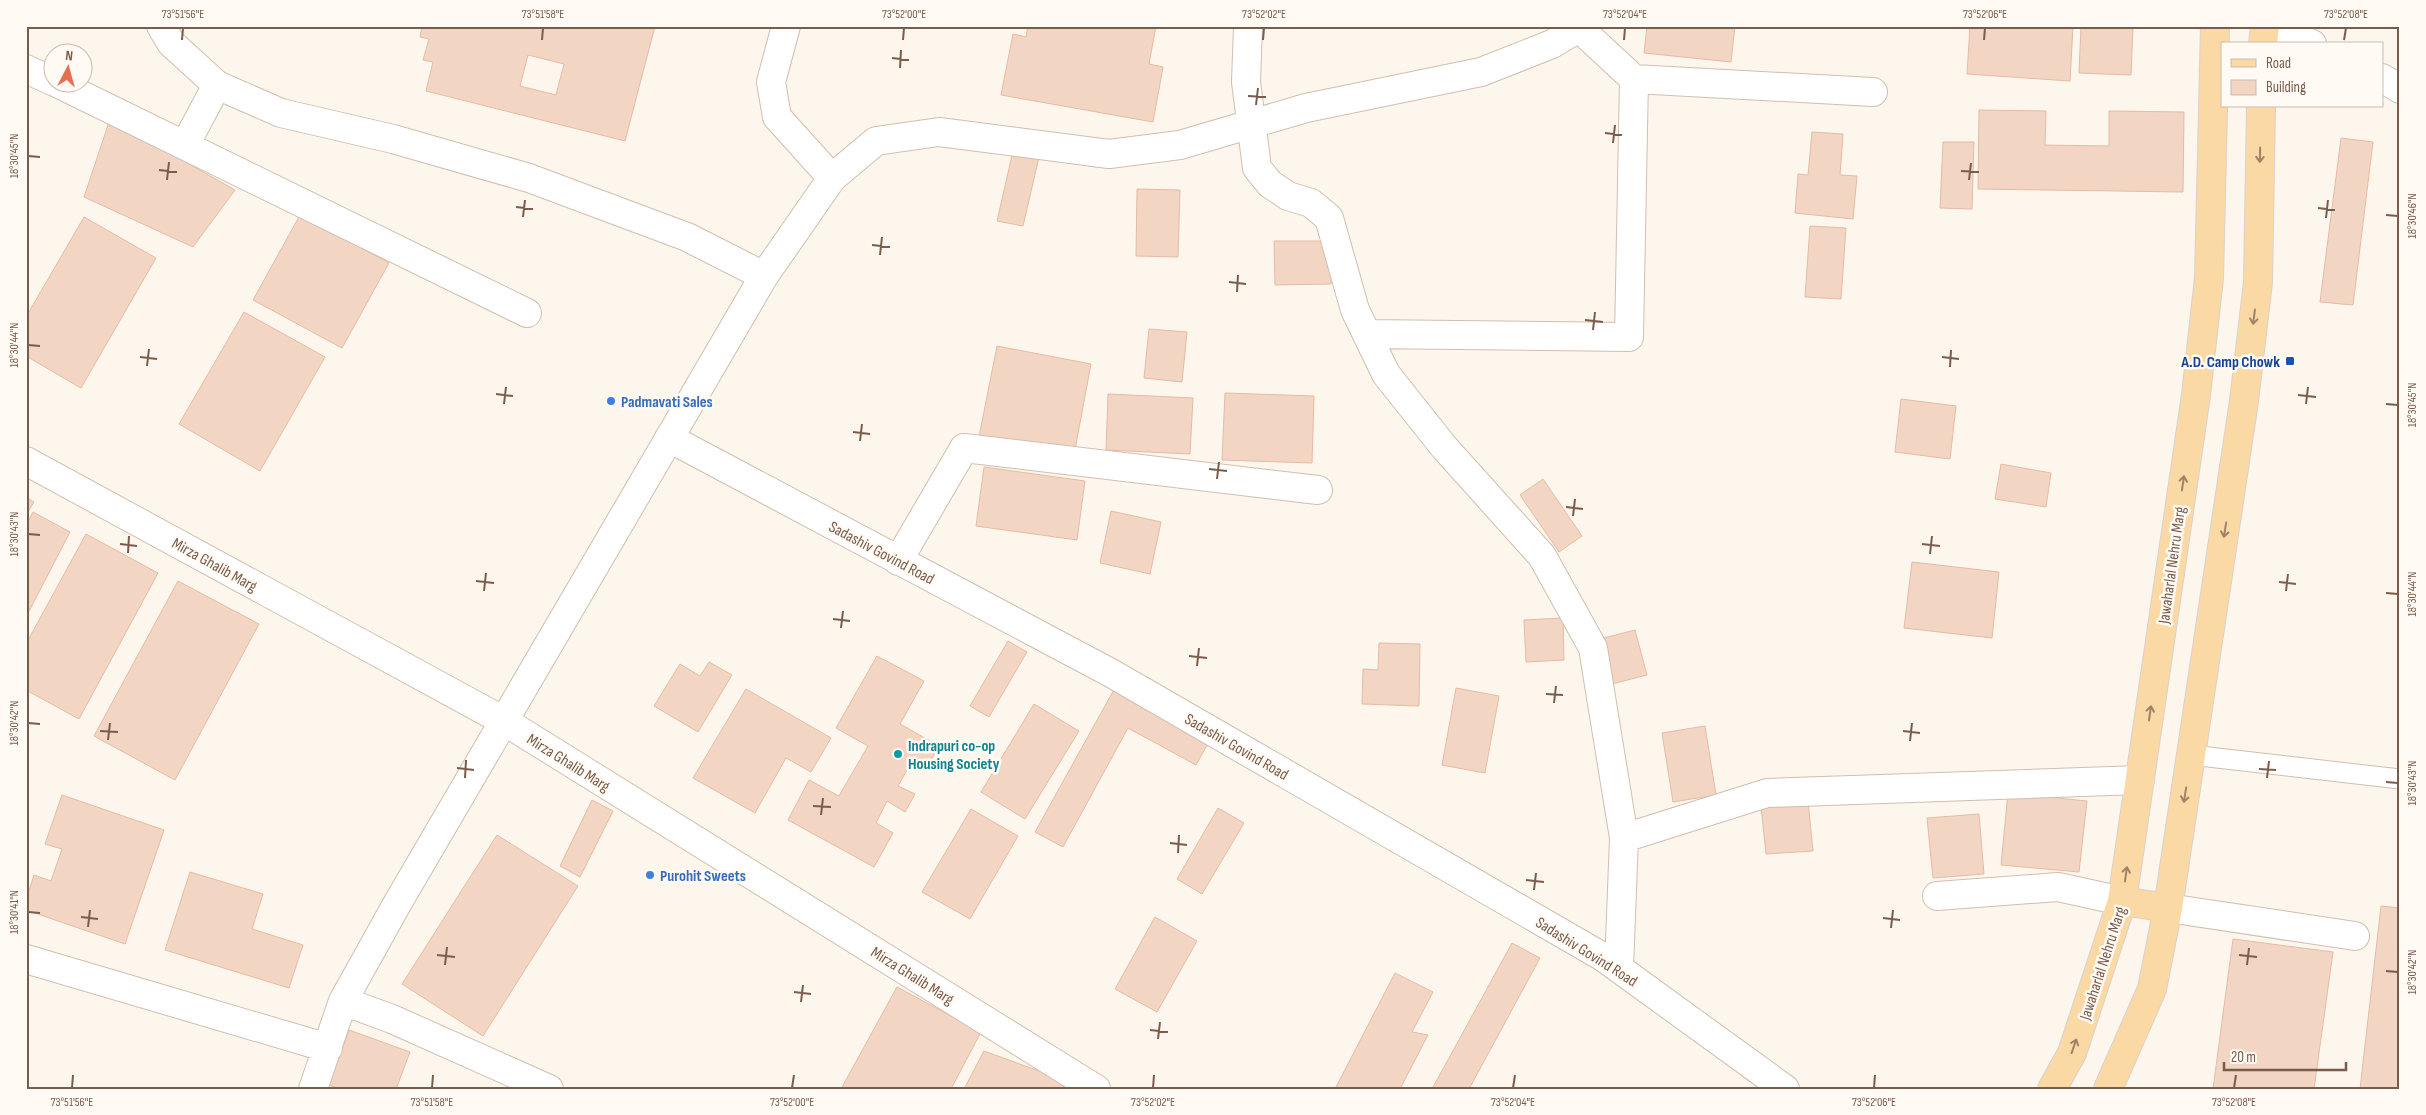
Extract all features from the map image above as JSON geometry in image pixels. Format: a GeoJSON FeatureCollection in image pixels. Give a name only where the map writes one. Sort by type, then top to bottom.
{"type":"FeatureCollection","features":[{"type":"Feature","properties":{"kind":"main road","name":"Jawaharlal Nehru Marg"},"geometry":{"type":"LineString","coordinates":[[2052,1089],[2072,1052],[2122,901],[2196,395],[2209,278],[2215,26]]}},
{"type":"Feature","properties":{"kind":"main road"},"geometry":{"type":"LineString","coordinates":[[2263,42],[2265,26]]}},
{"type":"Feature","properties":{"kind":"main road"},"geometry":{"type":"LineString","coordinates":[[2108,1089],[2152,989],[2168,908],[2243,411],[2258,282],[2261,108]]}},
{"type":"Feature","properties":{"kind":"main road"},"geometry":{"type":"LineString","coordinates":[[2122,901],[2168,908]]}},
{"type":"Feature","properties":{"kind":"street"},"geometry":{"type":"LineString","coordinates":[[161,26],[170,43],[217,85],[281,113],[393,139],[529,178],[687,237],[764,276]]}},
{"type":"Feature","properties":{"kind":"street"},"geometry":{"type":"LineString","coordinates":[[786,26],[770,82],[777,117],[832,178]]}},
{"type":"Feature","properties":{"kind":"street"},"geometry":{"type":"LineString","coordinates":[[1248,26],[1246,82],[1257,168],[1270,184],[1288,196],[1311,203],[1329,218],[1355,310],[1386,374],[1444,447],[1542,556],[1593,648],[1624,838],[1619,968]]}},
{"type":"Feature","properties":{"kind":"street"},"geometry":{"type":"LineString","coordinates":[[2276,26],[2308,42]]}},
{"type":"Feature","properties":{"kind":"street"},"geometry":{"type":"LineString","coordinates":[[314,1089],[343,1001],[397,904],[764,276],[832,178],[876,141],[938,132],[1109,154],[1180,145],[1306,108],[1481,72],[1552,44],[1580,27],[1634,79],[1873,92]]}},
{"type":"Feature","properties":{"kind":"street"},"geometry":{"type":"LineString","coordinates":[[26,69],[42,76]]}},
{"type":"Feature","properties":{"kind":"street"},"geometry":{"type":"LineString","coordinates":[[1367,334],[1629,338],[1634,79]]}},
{"type":"Feature","properties":{"kind":"street"},"geometry":{"type":"LineString","coordinates":[[2384,79],[2400,89]]}},
{"type":"Feature","properties":{"kind":"street"},"geometry":{"type":"LineString","coordinates":[[184,145],[217,85]]}},
{"type":"Feature","properties":{"kind":"street"},"geometry":{"type":"LineString","coordinates":[[75,92],[527,313]]}},
{"type":"Feature","properties":{"kind":"street","name":"Sadashiv Govind Road"},"geometry":{"type":"LineString","coordinates":[[669,438],[1111,673],[1619,968],[1784,1089]]}},
{"type":"Feature","properties":{"kind":"street"},"geometry":{"type":"LineString","coordinates":[[898,560],[964,448],[1318,490]]}},
{"type":"Feature","properties":{"kind":"street","name":"Mirza Ghalib Marg"},"geometry":{"type":"LineString","coordinates":[[26,462],[504,721],[1096,1089]]}},
{"type":"Feature","properties":{"kind":"street"},"geometry":{"type":"LineString","coordinates":[[1624,838],[1767,793],[2140,780]]}},
{"type":"Feature","properties":{"kind":"street"},"geometry":{"type":"LineString","coordinates":[[1937,896],[2058,887],[2122,901]]}},
{"type":"Feature","properties":{"kind":"street"},"geometry":{"type":"LineString","coordinates":[[2168,908],[2356,936]]}},
{"type":"Feature","properties":{"kind":"street"},"geometry":{"type":"LineString","coordinates":[[26,959],[328,1048]]}},
{"type":"Feature","properties":{"kind":"street"},"geometry":{"type":"LineString","coordinates":[[343,1001],[392,1019],[549,1089]]}},
{"type":"Feature","properties":{"kind":"lane"},"geometry":{"type":"LineString","coordinates":[[2191,755],[2400,779]]}},
{"type":"Feature","properties":{"kind":"building"},"geometry":{"type":"Polygon","coordinates":[[[422,26],[655,26],[625,141],[426,91],[433,62],[423,60],[429,39],[420,37],[422,26]],[[528,55],[520,86],[556,95],[564,64],[528,55]]]}},
{"type":"Feature","properties":{"kind":"building"},"geometry":{"type":"Polygon","coordinates":[[[1028,26],[1156,26],[1149,64],[1163,67],[1153,122],[1001,95],[1013,34],[1026,37],[1028,26]]]}},
{"type":"Feature","properties":{"kind":"building"},"geometry":{"type":"Polygon","coordinates":[[[1647,26],[1735,26],[1731,62],[1644,53],[1647,26]]]}},
{"type":"Feature","properties":{"kind":"building"},"geometry":{"type":"Polygon","coordinates":[[[1970,26],[2073,26],[2070,81],[1967,74],[1970,26]]]}},
{"type":"Feature","properties":{"kind":"building"},"geometry":{"type":"Polygon","coordinates":[[[2081,26],[2133,26],[2131,75],[2079,73],[2081,26]]]}},
{"type":"Feature","properties":{"kind":"building"},"geometry":{"type":"Polygon","coordinates":[[[1979,110],[2046,111],[2045,145],[2109,146],[2109,111],[2184,112],[2183,192],[1978,189],[1979,110]]]}},
{"type":"Feature","properties":{"kind":"building"},"geometry":{"type":"Polygon","coordinates":[[[110,119],[235,190],[193,247],[84,197],[110,119]]]}},
{"type":"Feature","properties":{"kind":"building"},"geometry":{"type":"Polygon","coordinates":[[[1812,132],[1843,134],[1840,175],[1857,176],[1853,219],[1795,213],[1798,174],[1808,175],[1812,132]]]}},
{"type":"Feature","properties":{"kind":"building"},"geometry":{"type":"Polygon","coordinates":[[[2341,138],[2373,142],[2353,305],[2320,302],[2341,138]]]}},
{"type":"Feature","properties":{"kind":"building"},"geometry":{"type":"Polygon","coordinates":[[[1943,142],[1974,142],[1972,209],[1940,208],[1943,142]]]}},
{"type":"Feature","properties":{"kind":"building"},"geometry":{"type":"Polygon","coordinates":[[[1013,151],[1039,157],[1023,226],[997,221],[1013,151]]]}},
{"type":"Feature","properties":{"kind":"building"},"geometry":{"type":"Polygon","coordinates":[[[1137,189],[1180,190],[1178,257],[1136,256],[1137,189]]]}},
{"type":"Feature","properties":{"kind":"building"},"geometry":{"type":"Polygon","coordinates":[[[300,215],[389,263],[342,348],[253,300],[300,215]]]}},
{"type":"Feature","properties":{"kind":"building"},"geometry":{"type":"Polygon","coordinates":[[[84,217],[156,258],[81,388],[26,356],[26,317],[84,217]]]}},
{"type":"Feature","properties":{"kind":"building"},"geometry":{"type":"Polygon","coordinates":[[[1810,226],[1846,228],[1841,299],[1805,297],[1810,226]]]}},
{"type":"Feature","properties":{"kind":"building"},"geometry":{"type":"Polygon","coordinates":[[[1274,241],[1330,241],[1331,284],[1275,285],[1274,241]]]}},
{"type":"Feature","properties":{"kind":"building"},"geometry":{"type":"Polygon","coordinates":[[[244,312],[325,357],[260,471],[179,424],[244,312]]]}},
{"type":"Feature","properties":{"kind":"building"},"geometry":{"type":"Polygon","coordinates":[[[1149,329],[1187,332],[1182,382],[1144,378],[1149,329]]]}},
{"type":"Feature","properties":{"kind":"building"},"geometry":{"type":"Polygon","coordinates":[[[997,346],[1091,364],[1074,455],[979,437],[997,346]]]}},
{"type":"Feature","properties":{"kind":"building"},"geometry":{"type":"Polygon","coordinates":[[[1225,393],[1314,396],[1312,463],[1222,460],[1225,393]]]}},
{"type":"Feature","properties":{"kind":"building"},"geometry":{"type":"Polygon","coordinates":[[[1108,394],[1193,398],[1190,454],[1106,450],[1108,394]]]}},
{"type":"Feature","properties":{"kind":"building"},"geometry":{"type":"Polygon","coordinates":[[[1901,399],[1956,406],[1950,459],[1895,452],[1901,399]]]}},
{"type":"Feature","properties":{"kind":"building"},"geometry":{"type":"Polygon","coordinates":[[[2001,464],[2051,473],[2046,507],[1995,499],[2001,464]]]}},
{"type":"Feature","properties":{"kind":"building"},"geometry":{"type":"Polygon","coordinates":[[[984,467],[1085,481],[1077,540],[976,526],[984,467]]]}},
{"type":"Feature","properties":{"kind":"building"},"geometry":{"type":"Polygon","coordinates":[[[1543,479],[1582,536],[1559,552],[1520,495],[1543,479]]]}},
{"type":"Feature","properties":{"kind":"building"},"geometry":{"type":"Polygon","coordinates":[[[26,497],[34,502],[26,515],[26,497]]]}},
{"type":"Feature","properties":{"kind":"building"},"geometry":{"type":"Polygon","coordinates":[[[1111,511],[1161,522],[1150,574],[1100,563],[1111,511]]]}},
{"type":"Feature","properties":{"kind":"building"},"geometry":{"type":"Polygon","coordinates":[[[33,512],[70,532],[26,617],[26,525],[33,512]]]}},
{"type":"Feature","properties":{"kind":"building"},"geometry":{"type":"Polygon","coordinates":[[[86,534],[158,573],[79,719],[26,690],[26,644],[86,534]]]}},
{"type":"Feature","properties":{"kind":"building"},"geometry":{"type":"Polygon","coordinates":[[[1912,562],[1999,572],[1992,638],[1904,628],[1912,562]]]}},
{"type":"Feature","properties":{"kind":"building"},"geometry":{"type":"Polygon","coordinates":[[[178,581],[259,624],[175,780],[94,736],[178,581]]]}},
{"type":"Feature","properties":{"kind":"building"},"geometry":{"type":"Polygon","coordinates":[[[1563,618],[1564,660],[1526,662],[1524,620],[1563,618]]]}},
{"type":"Feature","properties":{"kind":"building"},"geometry":{"type":"Polygon","coordinates":[[[1635,630],[1647,675],[1608,685],[1596,640],[1635,630]]]}},
{"type":"Feature","properties":{"kind":"building"},"geometry":{"type":"Polygon","coordinates":[[[1008,641],[1027,652],[989,717],[970,706],[1008,641]]]}},
{"type":"Feature","properties":{"kind":"building"},"geometry":{"type":"Polygon","coordinates":[[[1379,643],[1420,644],[1419,706],[1362,704],[1363,669],[1378,670],[1379,643]]]}},
{"type":"Feature","properties":{"kind":"building","name":"Indrapuri co-op Housing Society"},"geometry":{"type":"Polygon","coordinates":[[[877,656],[924,681],[900,724],[939,746],[925,771],[911,763],[898,786],[915,794],[905,812],[887,801],[876,823],[893,833],[874,867],[788,820],[809,780],[839,796],[868,746],[836,728],[877,656]]]}},
{"type":"Feature","properties":{"kind":"building"},"geometry":{"type":"Polygon","coordinates":[[[709,662],[732,675],[698,732],[654,706],[680,664],[700,676],[709,662]]]}},
{"type":"Feature","properties":{"kind":"building"},"geometry":{"type":"Polygon","coordinates":[[[1116,686],[1211,738],[1196,765],[1128,728],[1063,847],[1035,832],[1116,686]]]}},
{"type":"Feature","properties":{"kind":"building"},"geometry":{"type":"Polygon","coordinates":[[[1456,688],[1499,696],[1485,773],[1442,765],[1456,688]]]}},
{"type":"Feature","properties":{"kind":"building"},"geometry":{"type":"Polygon","coordinates":[[[746,689],[831,738],[811,772],[786,758],[755,813],[693,778],[746,689]]]}},
{"type":"Feature","properties":{"kind":"building"},"geometry":{"type":"Polygon","coordinates":[[[1034,704],[1079,731],[1025,819],[981,792],[1034,704]]]}},
{"type":"Feature","properties":{"kind":"building"},"geometry":{"type":"Polygon","coordinates":[[[1705,726],[1716,795],[1673,802],[1662,733],[1705,726]]]}},
{"type":"Feature","properties":{"kind":"building"},"geometry":{"type":"Polygon","coordinates":[[[2008,793],[2087,801],[2079,872],[2001,865],[2008,793]]]}},
{"type":"Feature","properties":{"kind":"building"},"geometry":{"type":"Polygon","coordinates":[[[62,795],[164,830],[125,944],[26,910],[26,900],[34,875],[51,881],[62,849],[45,844],[62,795]]]}},
{"type":"Feature","properties":{"kind":"building"},"geometry":{"type":"Polygon","coordinates":[[[592,800],[613,811],[580,877],[560,866],[592,800]]]}},
{"type":"Feature","properties":{"kind":"building"},"geometry":{"type":"Polygon","coordinates":[[[1808,802],[1813,851],[1766,854],[1761,806],[1808,802]]]}},
{"type":"Feature","properties":{"kind":"building"},"geometry":{"type":"Polygon","coordinates":[[[1218,808],[1244,823],[1202,894],[1177,879],[1218,808]]]}},
{"type":"Feature","properties":{"kind":"building"},"geometry":{"type":"Polygon","coordinates":[[[971,809],[1018,836],[970,919],[922,892],[971,809]]]}},
{"type":"Feature","properties":{"kind":"building"},"geometry":{"type":"Polygon","coordinates":[[[1979,814],[1984,874],[1933,878],[1927,818],[1979,814]]]}},
{"type":"Feature","properties":{"kind":"building"},"geometry":{"type":"Polygon","coordinates":[[[497,835],[578,886],[483,1036],[402,984],[497,835]]]}},
{"type":"Feature","properties":{"kind":"building"},"geometry":{"type":"Polygon","coordinates":[[[190,872],[263,894],[252,929],[303,945],[289,988],[165,950],[190,872]]]}},
{"type":"Feature","properties":{"kind":"building"},"geometry":{"type":"Polygon","coordinates":[[[2381,906],[2400,908],[2400,1089],[2360,1089],[2381,906]]]}},
{"type":"Feature","properties":{"kind":"building"},"geometry":{"type":"Polygon","coordinates":[[[1155,917],[1197,941],[1157,1012],[1115,989],[1155,917]]]}},
{"type":"Feature","properties":{"kind":"building"},"geometry":{"type":"Polygon","coordinates":[[[2233,939],[2333,952],[2314,1089],[2213,1089],[2233,939]]]}},
{"type":"Feature","properties":{"kind":"building"},"geometry":{"type":"Polygon","coordinates":[[[1512,943],[1540,958],[1469,1089],[1432,1089],[1512,943]]]}},
{"type":"Feature","properties":{"kind":"building"},"geometry":{"type":"Polygon","coordinates":[[[1395,973],[1433,992],[1412,1032],[1428,1035],[1400,1089],[1335,1089],[1395,973]]]}},
{"type":"Feature","properties":{"kind":"building"},"geometry":{"type":"Polygon","coordinates":[[[897,987],[981,1032],[951,1089],[841,1089],[897,987]]]}},
{"type":"Feature","properties":{"kind":"building"},"geometry":{"type":"Polygon","coordinates":[[[349,1030],[410,1052],[396,1089],[339,1089],[329,1085],[349,1030]]]}},
{"type":"Feature","properties":{"kind":"building"},"geometry":{"type":"Polygon","coordinates":[[[984,1051],[1061,1079],[1064,1089],[964,1089],[984,1051]]]}},
{"type":"Feature","properties":{"kind":"place","name":"A.D. Camp Chowk"},"geometry":{"type":"Point","coordinates":[2290,361]}},
{"type":"Feature","properties":{"kind":"place","name":"Padmavati Sales"},"geometry":{"type":"Point","coordinates":[611,401]}},
{"type":"Feature","properties":{"kind":"place","name":"Indrapuri co-op Housing Society"},"geometry":{"type":"Point","coordinates":[898,754]}},
{"type":"Feature","properties":{"kind":"place","name":"Purohit Sweets"},"geometry":{"type":"Point","coordinates":[650,875]}}]}
